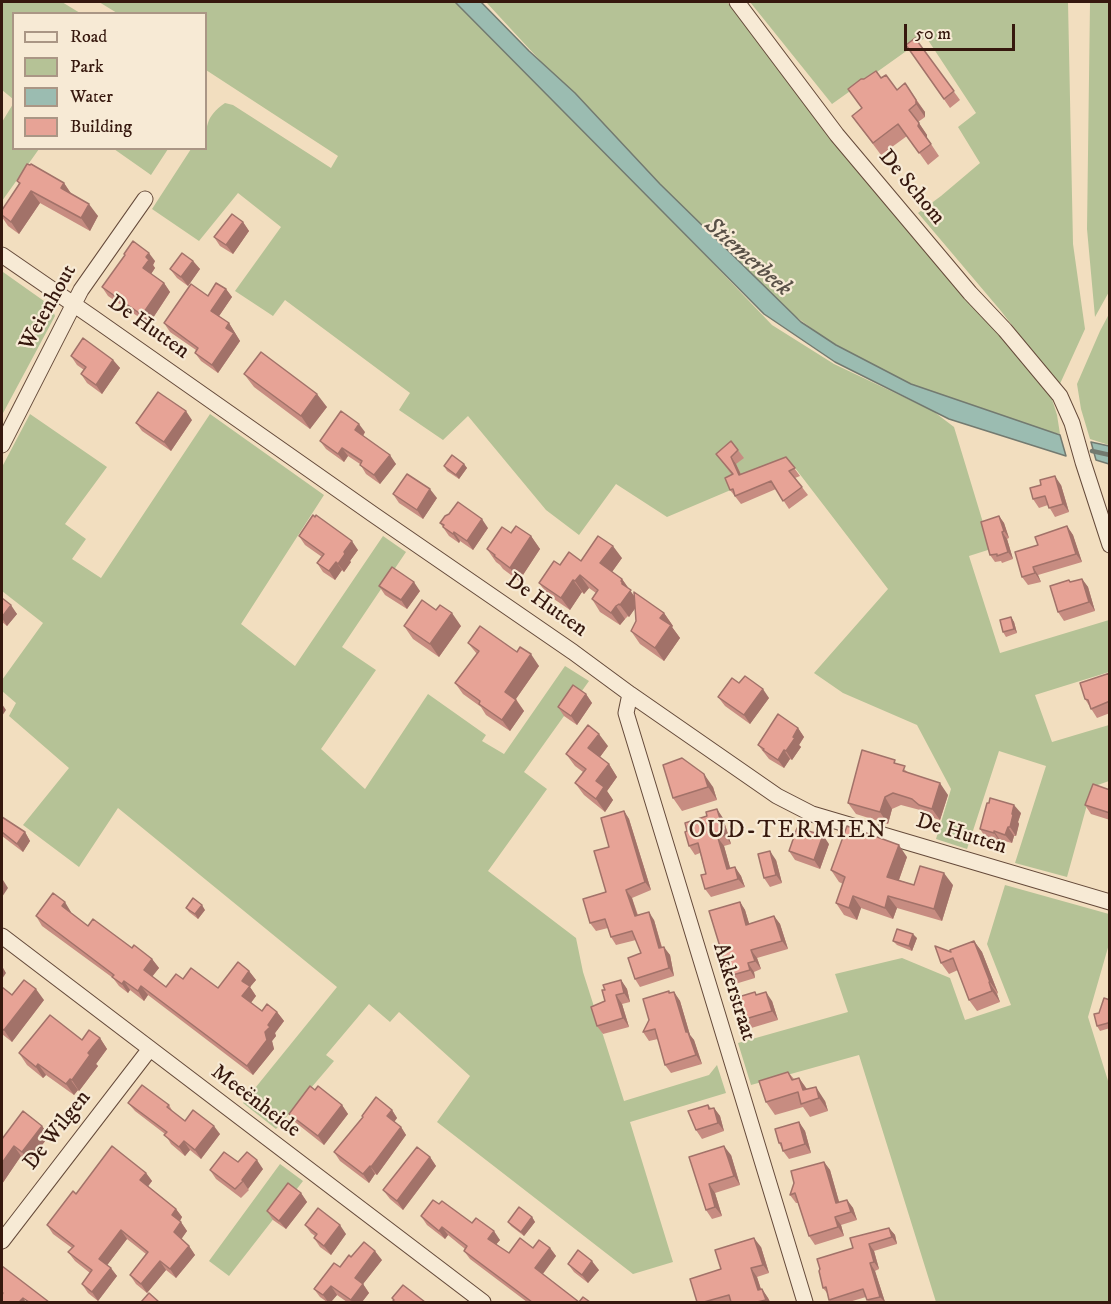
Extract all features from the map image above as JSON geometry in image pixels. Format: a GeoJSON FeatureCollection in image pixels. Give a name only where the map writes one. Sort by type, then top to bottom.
{"type":"FeatureCollection","features":[{"type":"Feature","properties":{"kind":"street","name":"De Schom"},"geometry":{"type":"LineString","coordinates":[[737,2],[837,135],[1060,396],[1072,423],[1083,462],[1103,505],[1110,545]]}},
{"type":"Feature","properties":{"kind":"street","name":"Weienhout"},"geometry":{"type":"LineString","coordinates":[[2,445],[81,290],[145,199]]}},
{"type":"Feature","properties":{"kind":"street","name":"De Hutten"},"geometry":{"type":"LineString","coordinates":[[2,255],[777,796],[812,814],[1110,902]]}},
{"type":"Feature","properties":{"kind":"street","name":"Akkerstraat"},"geometry":{"type":"LineString","coordinates":[[630,694],[626,713],[804,1302]]}},
{"type":"Feature","properties":{"kind":"street","name":"Meeënheide"},"geometry":{"type":"LineString","coordinates":[[2,936],[483,1302]]}},
{"type":"Feature","properties":{"kind":"street","name":"De Wilgen"},"geometry":{"type":"LineString","coordinates":[[2,1241],[149,1050]]}},
{"type":"Feature","properties":{"kind":"green space"},"geometry":{"type":"Polygon","coordinates":[[[2,2],[62,2],[78,12],[12,12],[12,98],[2,90],[2,2]]]}},
{"type":"Feature","properties":{"kind":"green space"},"geometry":{"type":"Polygon","coordinates":[[[99,2],[463,2],[772,325],[834,364],[933,411],[954,427],[991,549],[969,556],[1000,653],[1109,620],[1109,672],[1035,695],[1052,742],[1109,725],[1109,781],[1092,787],[1067,877],[1015,863],[1046,766],[999,751],[967,849],[936,839],[951,789],[917,725],[843,693],[814,673],[888,589],[792,464],[667,517],[616,484],[579,535],[546,510],[468,416],[443,440],[399,410],[410,393],[285,300],[273,316],[235,291],[281,227],[238,193],[199,241],[152,209],[190,150],[207,150],[207,128],[210,118],[225,103],[233,105],[331,168],[338,156],[207,71],[207,12],[115,12],[99,2]]]}},
{"type":"Feature","properties":{"kind":"green space"},"geometry":{"type":"Polygon","coordinates":[[[486,2],[727,2],[826,130],[1052,399],[1060,434],[978,415],[849,356],[795,316],[758,285],[630,158],[486,2]]]}},
{"type":"Feature","properties":{"kind":"green space"},"geometry":{"type":"Polygon","coordinates":[[[750,2],[1068,2],[1073,244],[1085,329],[1059,386],[1001,311],[918,213],[980,163],[958,127],[976,113],[926,37],[832,104],[750,2]]]}},
{"type":"Feature","properties":{"kind":"green space"},"geometry":{"type":"Polygon","coordinates":[[[1083,2],[1110,2],[1110,290],[1095,317],[1087,229],[1090,3],[1083,2]]]}},
{"type":"Feature","properties":{"kind":"green space"},"geometry":{"type":"Polygon","coordinates":[[[12,106],[12,150],[38,150],[2,201],[2,122],[12,106]]]}},
{"type":"Feature","properties":{"kind":"green space"},"geometry":{"type":"Polygon","coordinates":[[[115,150],[167,150],[151,175],[115,150]]]}},
{"type":"Feature","properties":{"kind":"green space"},"geometry":{"type":"Polygon","coordinates":[[[3,272],[51,306],[55,316],[2,415],[2,274],[3,272]]]}},
{"type":"Feature","properties":{"kind":"green space"},"geometry":{"type":"Polygon","coordinates":[[[1109,314],[1110,445],[1090,439],[1081,409],[1077,384],[1109,314]]]}},
{"type":"Feature","properties":{"kind":"green space"},"geometry":{"type":"Polygon","coordinates":[[[30,414],[107,467],[65,524],[86,539],[72,559],[101,578],[210,414],[324,495],[241,624],[295,666],[383,536],[406,552],[342,647],[376,670],[321,749],[365,789],[428,694],[486,735],[482,741],[504,754],[565,666],[589,681],[524,772],[547,789],[488,871],[576,938],[583,972],[624,1101],[709,1075],[717,1065],[726,1093],[630,1122],[673,1262],[633,1274],[437,1122],[470,1076],[399,1012],[390,1022],[369,1004],[326,1055],[334,1061],[276,1129],[243,1103],[337,987],[118,808],[79,867],[23,825],[69,768],[9,716],[16,703],[2,691],[2,680],[43,623],[2,591],[2,467],[30,414]]]}},
{"type":"Feature","properties":{"kind":"green space"},"geometry":{"type":"Polygon","coordinates":[[[1005,885],[1109,914],[1109,944],[1088,1017],[1109,1084],[1109,1302],[936,1302],[859,1055],[751,1085],[738,1043],[848,1012],[835,974],[902,958],[950,978],[965,1020],[1011,1005],[987,944],[1005,885]]]}},
{"type":"Feature","properties":{"kind":"green space"},"geometry":{"type":"Polygon","coordinates":[[[280,1164],[303,1181],[229,1276],[209,1261],[280,1164]]]}},
{"type":"Feature","properties":{"kind":"water"},"geometry":{"type":"Polygon","coordinates":[[[455,2],[481,2],[529,51],[575,93],[660,184],[801,322],[836,345],[911,384],[1060,435],[1066,456],[949,419],[835,362],[764,314],[455,2]]]}},
{"type":"Feature","properties":{"kind":"water"},"geometry":{"type":"Polygon","coordinates":[[[1091,442],[1109,446],[1109,464],[1096,460],[1091,442]]]}},
{"type":"Feature","properties":{"kind":"building"},"geometry":{"type":"Polygon","coordinates":[[[915,38],[954,91],[944,99],[906,45],[915,38]]]}},
{"type":"Feature","properties":{"kind":"building"},"geometry":{"type":"Polygon","coordinates":[[[876,71],[881,78],[886,75],[897,90],[905,83],[916,100],[916,104],[909,110],[931,144],[919,153],[898,124],[873,143],[852,116],[862,108],[848,89],[876,71]]]}},
{"type":"Feature","properties":{"kind":"building"},"geometry":{"type":"Polygon","coordinates":[[[27,164],[31,164],[64,183],[61,188],[89,204],[81,218],[31,191],[11,222],[2,215],[2,210],[20,183],[17,181],[27,164]]]}},
{"type":"Feature","properties":{"kind":"building"},"geometry":{"type":"Polygon","coordinates":[[[232,214],[243,222],[226,245],[214,237],[232,214]]]}},
{"type":"Feature","properties":{"kind":"building"},"geometry":{"type":"Polygon","coordinates":[[[133,241],[149,253],[146,257],[149,260],[143,268],[164,283],[142,315],[102,287],[133,241]]]}},
{"type":"Feature","properties":{"kind":"building"},"geometry":{"type":"Polygon","coordinates":[[[182,253],[193,261],[181,277],[170,269],[182,253]]]}},
{"type":"Feature","properties":{"kind":"building"},"geometry":{"type":"Polygon","coordinates":[[[216,283],[226,289],[211,311],[229,323],[226,328],[234,333],[212,365],[195,353],[198,348],[164,323],[191,284],[208,296],[216,283]]]}},
{"type":"Feature","properties":{"kind":"building"},"geometry":{"type":"Polygon","coordinates":[[[83,338],[113,360],[96,385],[81,374],[86,367],[71,356],[83,338]]]}},
{"type":"Feature","properties":{"kind":"building"},"geometry":{"type":"Polygon","coordinates":[[[261,352],[317,394],[301,416],[244,374],[261,352]]]}},
{"type":"Feature","properties":{"kind":"building"},"geometry":{"type":"Polygon","coordinates":[[[158,392],[186,411],[164,442],[136,423],[158,392]]]}},
{"type":"Feature","properties":{"kind":"building"},"geometry":{"type":"Polygon","coordinates":[[[341,411],[359,424],[355,430],[390,455],[374,475],[360,465],[362,461],[342,448],[338,454],[320,441],[341,411]]]}},
{"type":"Feature","properties":{"kind":"building"},"geometry":{"type":"Polygon","coordinates":[[[731,441],[738,450],[731,457],[739,475],[786,457],[795,468],[789,471],[802,487],[783,501],[771,481],[735,496],[725,478],[733,474],[716,454],[731,441]]]}},
{"type":"Feature","properties":{"kind":"building"},"geometry":{"type":"Polygon","coordinates":[[[452,455],[464,464],[456,475],[444,466],[452,455]]]}},
{"type":"Feature","properties":{"kind":"building"},"geometry":{"type":"Polygon","coordinates":[[[407,474],[430,489],[417,510],[393,494],[407,474]]]}},
{"type":"Feature","properties":{"kind":"building"},"geometry":{"type":"Polygon","coordinates":[[[1055,476],[1063,504],[1049,508],[1045,496],[1033,499],[1030,488],[1041,485],[1040,480],[1055,476]]]}},
{"type":"Feature","properties":{"kind":"building"},"geometry":{"type":"Polygon","coordinates":[[[458,502],[482,519],[467,541],[454,532],[453,534],[440,523],[458,502]]]}},
{"type":"Feature","properties":{"kind":"building"},"geometry":{"type":"Polygon","coordinates":[[[313,515],[352,541],[338,564],[336,562],[329,571],[317,563],[324,554],[299,536],[313,515]]]}},
{"type":"Feature","properties":{"kind":"building"},"geometry":{"type":"Polygon","coordinates":[[[999,516],[1008,552],[997,556],[997,554],[990,555],[981,522],[999,516]]]}},
{"type":"Feature","properties":{"kind":"building"},"geometry":{"type":"Polygon","coordinates":[[[516,526],[531,536],[510,568],[487,549],[502,527],[511,533],[516,526]]]}},
{"type":"Feature","properties":{"kind":"building"},"geometry":{"type":"Polygon","coordinates":[[[1067,526],[1076,554],[1033,567],[1035,573],[1022,577],[1015,552],[1038,545],[1035,537],[1067,526]]]}},
{"type":"Feature","properties":{"kind":"building"},"geometry":{"type":"Polygon","coordinates":[[[598,536],[613,546],[600,563],[622,579],[622,584],[631,590],[611,613],[592,599],[598,590],[580,575],[575,581],[573,580],[561,598],[539,583],[554,561],[560,565],[569,552],[581,561],[598,536]]]}},
{"type":"Feature","properties":{"kind":"building"},"geometry":{"type":"Polygon","coordinates":[[[392,567],[414,582],[401,600],[379,586],[392,567]]]}},
{"type":"Feature","properties":{"kind":"building"},"geometry":{"type":"Polygon","coordinates":[[[1082,579],[1089,602],[1058,612],[1050,586],[1069,580],[1070,582],[1082,579]]]}},
{"type":"Feature","properties":{"kind":"building"},"geometry":{"type":"Polygon","coordinates":[[[634,592],[664,613],[660,618],[671,625],[655,648],[631,631],[636,621],[634,592]]]}},
{"type":"Feature","properties":{"kind":"building"},"geometry":{"type":"Polygon","coordinates":[[[2,598],[11,605],[2,617],[2,598]]]}},
{"type":"Feature","properties":{"kind":"building"},"geometry":{"type":"Polygon","coordinates":[[[422,600],[436,610],[440,605],[452,613],[430,644],[404,626],[422,600]]]}},
{"type":"Feature","properties":{"kind":"building"},"geometry":{"type":"Polygon","coordinates":[[[1011,617],[1014,629],[1003,632],[1000,620],[1011,617]]]}},
{"type":"Feature","properties":{"kind":"building"},"geometry":{"type":"Polygon","coordinates":[[[480,626],[517,652],[520,647],[531,654],[505,692],[516,700],[502,720],[455,683],[479,651],[468,643],[480,626]]]}},
{"type":"Feature","properties":{"kind":"building"},"geometry":{"type":"Polygon","coordinates":[[[1110,673],[1110,701],[1091,709],[1080,683],[1110,673]]]}},
{"type":"Feature","properties":{"kind":"building"},"geometry":{"type":"Polygon","coordinates":[[[745,676],[763,689],[744,715],[718,697],[732,678],[739,683],[745,676]]]}},
{"type":"Feature","properties":{"kind":"building"},"geometry":{"type":"Polygon","coordinates":[[[573,685],[586,694],[571,716],[558,707],[573,685]]]}},
{"type":"Feature","properties":{"kind":"building"},"geometry":{"type":"Polygon","coordinates":[[[778,714],[798,728],[793,737],[795,738],[778,760],[758,745],[778,714]]]}},
{"type":"Feature","properties":{"kind":"building"},"geometry":{"type":"Polygon","coordinates":[[[588,725],[599,734],[588,748],[609,764],[596,781],[604,787],[596,799],[575,783],[586,769],[566,754],[588,725]]]}},
{"type":"Feature","properties":{"kind":"building"},"geometry":{"type":"Polygon","coordinates":[[[862,750],[895,760],[894,763],[905,766],[903,771],[940,783],[932,809],[893,793],[885,797],[880,812],[848,803],[862,750]]]}},
{"type":"Feature","properties":{"kind":"building"},"geometry":{"type":"Polygon","coordinates":[[[682,758],[704,774],[708,787],[673,798],[663,765],[682,758]]]}},
{"type":"Feature","properties":{"kind":"building"},"geometry":{"type":"Polygon","coordinates":[[[1093,784],[1110,790],[1110,813],[1085,805],[1093,784]]]}},
{"type":"Feature","properties":{"kind":"building"},"geometry":{"type":"Polygon","coordinates":[[[990,798],[1014,805],[1010,827],[1005,835],[980,829],[990,798]]]}},
{"type":"Feature","properties":{"kind":"building"},"geometry":{"type":"Polygon","coordinates":[[[717,809],[725,835],[718,838],[727,869],[735,867],[738,879],[705,889],[701,875],[706,874],[698,843],[689,846],[685,823],[707,816],[706,812],[717,809]]]}},
{"type":"Feature","properties":{"kind":"building"},"geometry":{"type":"Polygon","coordinates":[[[624,811],[645,882],[626,890],[635,916],[649,912],[659,948],[664,947],[669,968],[635,979],[628,958],[641,953],[632,931],[611,937],[605,919],[590,923],[583,899],[606,892],[594,851],[609,847],[601,818],[624,811]]]}},
{"type":"Feature","properties":{"kind":"building"},"geometry":{"type":"Polygon","coordinates":[[[2,817],[25,832],[17,844],[2,832],[2,817]]]}},
{"type":"Feature","properties":{"kind":"building"},"geometry":{"type":"Polygon","coordinates":[[[847,826],[899,845],[887,877],[914,885],[920,866],[944,873],[934,909],[888,896],[885,908],[853,896],[849,908],[836,903],[845,877],[831,870],[847,826]]]}},
{"type":"Feature","properties":{"kind":"building"},"geometry":{"type":"Polygon","coordinates":[[[797,828],[823,835],[814,860],[789,851],[797,828]]]}},
{"type":"Feature","properties":{"kind":"building"},"geometry":{"type":"Polygon","coordinates":[[[770,851],[776,875],[764,878],[758,854],[770,851]]]}},
{"type":"Feature","properties":{"kind":"building"},"geometry":{"type":"Polygon","coordinates":[[[53,893],[65,902],[62,906],[88,926],[93,919],[132,948],[134,945],[152,959],[144,970],[166,987],[176,974],[183,979],[191,968],[218,988],[238,962],[249,971],[242,981],[250,986],[242,996],[262,1011],[267,1004],[277,1012],[265,1032],[267,1040],[247,1066],[141,986],[138,991],[124,981],[122,984],[112,977],[114,975],[36,916],[53,893]]]}},
{"type":"Feature","properties":{"kind":"building"},"geometry":{"type":"Polygon","coordinates":[[[193,898],[202,905],[195,914],[186,908],[193,898]]]}},
{"type":"Feature","properties":{"kind":"building"},"geometry":{"type":"Polygon","coordinates":[[[740,902],[746,925],[774,916],[782,941],[751,950],[755,961],[748,963],[750,970],[729,976],[709,911],[740,902]]]}},
{"type":"Feature","properties":{"kind":"building"},"geometry":{"type":"Polygon","coordinates":[[[897,929],[913,934],[909,946],[893,941],[897,929]]]}},
{"type":"Feature","properties":{"kind":"building"},"geometry":{"type":"Polygon","coordinates":[[[974,941],[992,991],[969,1000],[953,958],[941,963],[935,946],[951,952],[950,950],[974,941]]]}},
{"type":"Feature","properties":{"kind":"building"},"geometry":{"type":"Polygon","coordinates":[[[24,980],[36,989],[4,1030],[2,1029],[2,987],[12,995],[24,980]]]}},
{"type":"Feature","properties":{"kind":"building"},"geometry":{"type":"Polygon","coordinates":[[[621,980],[624,993],[616,995],[623,1018],[597,1026],[591,1007],[605,1001],[603,985],[621,980]]]}},
{"type":"Feature","properties":{"kind":"building"},"geometry":{"type":"Polygon","coordinates":[[[669,991],[669,993],[674,992],[686,1032],[688,1032],[696,1055],[665,1065],[655,1029],[643,1032],[649,1020],[643,999],[669,991]]]}},
{"type":"Feature","properties":{"kind":"building"},"geometry":{"type":"Polygon","coordinates":[[[755,992],[756,995],[766,992],[772,1011],[742,1020],[735,998],[755,992]]]}},
{"type":"Feature","properties":{"kind":"building"},"geometry":{"type":"Polygon","coordinates":[[[1104,998],[1110,1000],[1110,1019],[1108,1023],[1097,1026],[1094,1014],[1099,1013],[1104,998]]]}},
{"type":"Feature","properties":{"kind":"building"},"geometry":{"type":"Polygon","coordinates":[[[50,1015],[82,1040],[89,1030],[100,1038],[72,1080],[70,1079],[66,1084],[38,1064],[36,1067],[19,1053],[50,1015]]]}},
{"type":"Feature","properties":{"kind":"building"},"geometry":{"type":"Polygon","coordinates":[[[788,1072],[792,1080],[799,1078],[803,1090],[816,1087],[819,1098],[801,1104],[798,1092],[766,1102],[759,1081],[788,1072]]]}},
{"type":"Feature","properties":{"kind":"building"},"geometry":{"type":"Polygon","coordinates":[[[142,1085],[169,1105],[167,1107],[185,1121],[193,1110],[214,1126],[195,1150],[184,1141],[179,1147],[164,1135],[167,1132],[128,1103],[142,1085]]]}},
{"type":"Feature","properties":{"kind":"building"},"geometry":{"type":"Polygon","coordinates":[[[310,1086],[315,1090],[318,1086],[342,1105],[318,1136],[289,1114],[310,1086]]]}},
{"type":"Feature","properties":{"kind":"building"},"geometry":{"type":"Polygon","coordinates":[[[376,1097],[392,1110],[387,1116],[401,1127],[371,1167],[363,1174],[334,1152],[363,1117],[376,1097]]]}},
{"type":"Feature","properties":{"kind":"building"},"geometry":{"type":"Polygon","coordinates":[[[708,1105],[709,1109],[714,1108],[718,1123],[696,1130],[688,1111],[708,1105]]]}},
{"type":"Feature","properties":{"kind":"building"},"geometry":{"type":"Polygon","coordinates":[[[23,1111],[42,1126],[22,1152],[14,1146],[2,1163],[2,1139],[23,1111]]]}},
{"type":"Feature","properties":{"kind":"building"},"geometry":{"type":"Polygon","coordinates":[[[799,1122],[805,1144],[783,1151],[775,1129],[799,1122]]]}},
{"type":"Feature","properties":{"kind":"building"},"geometry":{"type":"Polygon","coordinates":[[[112,1146],[146,1173],[140,1180],[176,1209],[172,1215],[181,1222],[174,1232],[189,1246],[170,1269],[160,1261],[141,1284],[130,1275],[148,1252],[121,1230],[99,1259],[111,1268],[92,1292],[82,1284],[92,1270],[68,1252],[74,1246],[47,1225],[73,1191],[76,1194],[112,1146]]]}},
{"type":"Feature","properties":{"kind":"building"},"geometry":{"type":"Polygon","coordinates":[[[724,1146],[734,1176],[709,1184],[715,1207],[706,1210],[689,1157],[724,1146]]]}},
{"type":"Feature","properties":{"kind":"building"},"geometry":{"type":"Polygon","coordinates":[[[417,1147],[430,1157],[397,1201],[383,1190],[417,1147]]]}},
{"type":"Feature","properties":{"kind":"building"},"geometry":{"type":"Polygon","coordinates":[[[224,1152],[238,1162],[247,1152],[257,1160],[235,1189],[210,1170],[224,1152]]]}},
{"type":"Feature","properties":{"kind":"building"},"geometry":{"type":"Polygon","coordinates":[[[824,1162],[836,1203],[847,1200],[851,1212],[835,1217],[838,1227],[809,1236],[795,1193],[790,1195],[794,1183],[791,1171],[824,1162]]]}},
{"type":"Feature","properties":{"kind":"building"},"geometry":{"type":"Polygon","coordinates":[[[288,1183],[301,1193],[279,1221],[267,1211],[288,1183]]]}},
{"type":"Feature","properties":{"kind":"building"},"geometry":{"type":"Polygon","coordinates":[[[433,1200],[439,1204],[442,1201],[472,1223],[476,1218],[494,1231],[488,1239],[509,1253],[520,1238],[533,1248],[539,1240],[550,1248],[535,1268],[579,1302],[532,1302],[464,1251],[467,1246],[442,1227],[439,1231],[421,1216],[433,1200]]]}},
{"type":"Feature","properties":{"kind":"building"},"geometry":{"type":"Polygon","coordinates":[[[519,1207],[532,1217],[521,1232],[508,1222],[519,1207]]]}},
{"type":"Feature","properties":{"kind":"building"},"geometry":{"type":"Polygon","coordinates":[[[318,1208],[340,1225],[324,1246],[314,1238],[317,1234],[305,1225],[318,1208]]]}},
{"type":"Feature","properties":{"kind":"building"},"geometry":{"type":"Polygon","coordinates":[[[889,1228],[892,1237],[869,1244],[874,1262],[870,1263],[880,1297],[867,1300],[863,1289],[829,1300],[826,1287],[823,1288],[817,1259],[853,1248],[850,1238],[889,1228]]]}},
{"type":"Feature","properties":{"kind":"building"},"geometry":{"type":"Polygon","coordinates":[[[754,1238],[763,1265],[751,1268],[758,1290],[762,1289],[766,1300],[731,1302],[729,1295],[697,1302],[690,1279],[721,1269],[715,1250],[754,1238]]]}},
{"type":"Feature","properties":{"kind":"building"},"geometry":{"type":"Polygon","coordinates":[[[364,1242],[375,1251],[355,1278],[363,1284],[351,1300],[331,1286],[323,1295],[314,1289],[334,1263],[340,1267],[349,1255],[351,1257],[364,1242]]]}},
{"type":"Feature","properties":{"kind":"building"},"geometry":{"type":"Polygon","coordinates":[[[578,1250],[592,1261],[582,1275],[568,1264],[578,1250]]]}},
{"type":"Feature","properties":{"kind":"building"},"geometry":{"type":"Polygon","coordinates":[[[2,1266],[49,1302],[29,1302],[23,1298],[19,1302],[2,1302],[2,1266]]]}},
{"type":"Feature","properties":{"kind":"building"},"geometry":{"type":"Polygon","coordinates":[[[403,1285],[425,1302],[392,1302],[394,1300],[392,1298],[403,1285]]]}},
{"type":"Feature","properties":{"kind":"building"},"geometry":{"type":"Polygon","coordinates":[[[149,1293],[159,1302],[141,1302],[149,1293]]]}},
{"type":"Feature","properties":{"kind":"building"},"geometry":{"type":"Polygon","coordinates":[[[583,1297],[590,1302],[579,1302],[583,1297]]]}},
{"type":"Feature","properties":{"kind":"waterway","name":"Stiemerbeek"},"geometry":{"type":"LineString","coordinates":[[1092,451],[1110,455]]}},
{"type":"Feature","properties":{"kind":"district","name":"OUD-TERMIEN"},"geometry":{"type":"Point","coordinates":[788,832]}}]}
